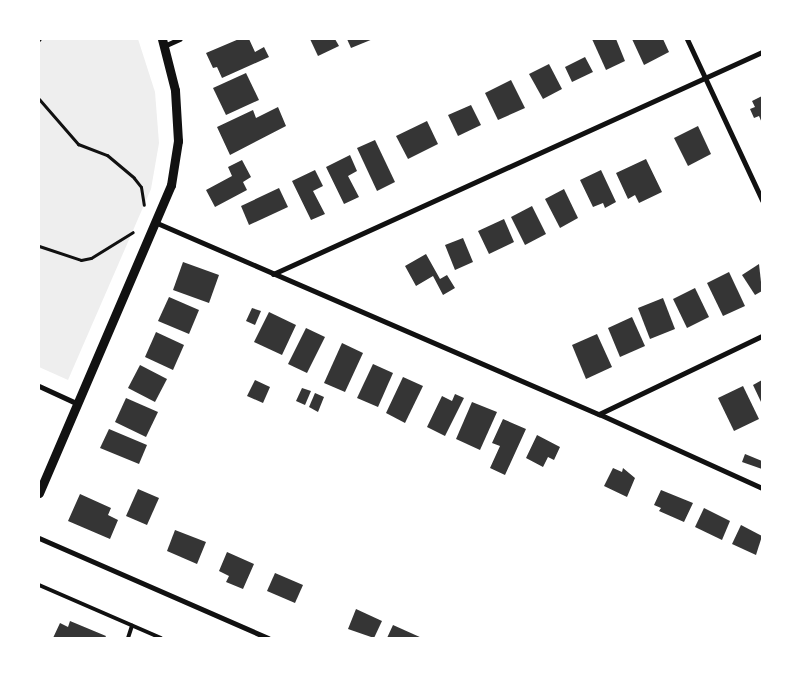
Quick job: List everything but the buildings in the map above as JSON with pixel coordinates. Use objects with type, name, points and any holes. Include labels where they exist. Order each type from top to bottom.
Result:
[{"type":"street","points":[[39,493],[76,403],[157,223],[171,185],[178,141],[175,90],[163,42],[180,39]]},
{"type":"street","points":[[687,39],[762,200]]},
{"type":"street","points":[[273,274],[762,52]]},
{"type":"street","points":[[157,223],[599,414],[762,488]]},
{"type":"street","points":[[599,414],[762,336]]},
{"type":"street","points":[[39,386],[76,403]]},
{"type":"street","points":[[39,538],[268,638]]},
{"type":"lane","points":[[39,585],[161,638]]},
{"type":"lane","points":[[128,638],[132,626]]},
{"type":"path","points":[[39,99],[78,144],[106,155],[134,178],[141,186],[144,205]]},
{"type":"path","points":[[39,246],[81,260],[91,258],[133,232]]},
{"type":"shaded area","points":[[39,39],[138,39],[155,92],[159,143],[151,189],[68,380],[39,367]]}]
